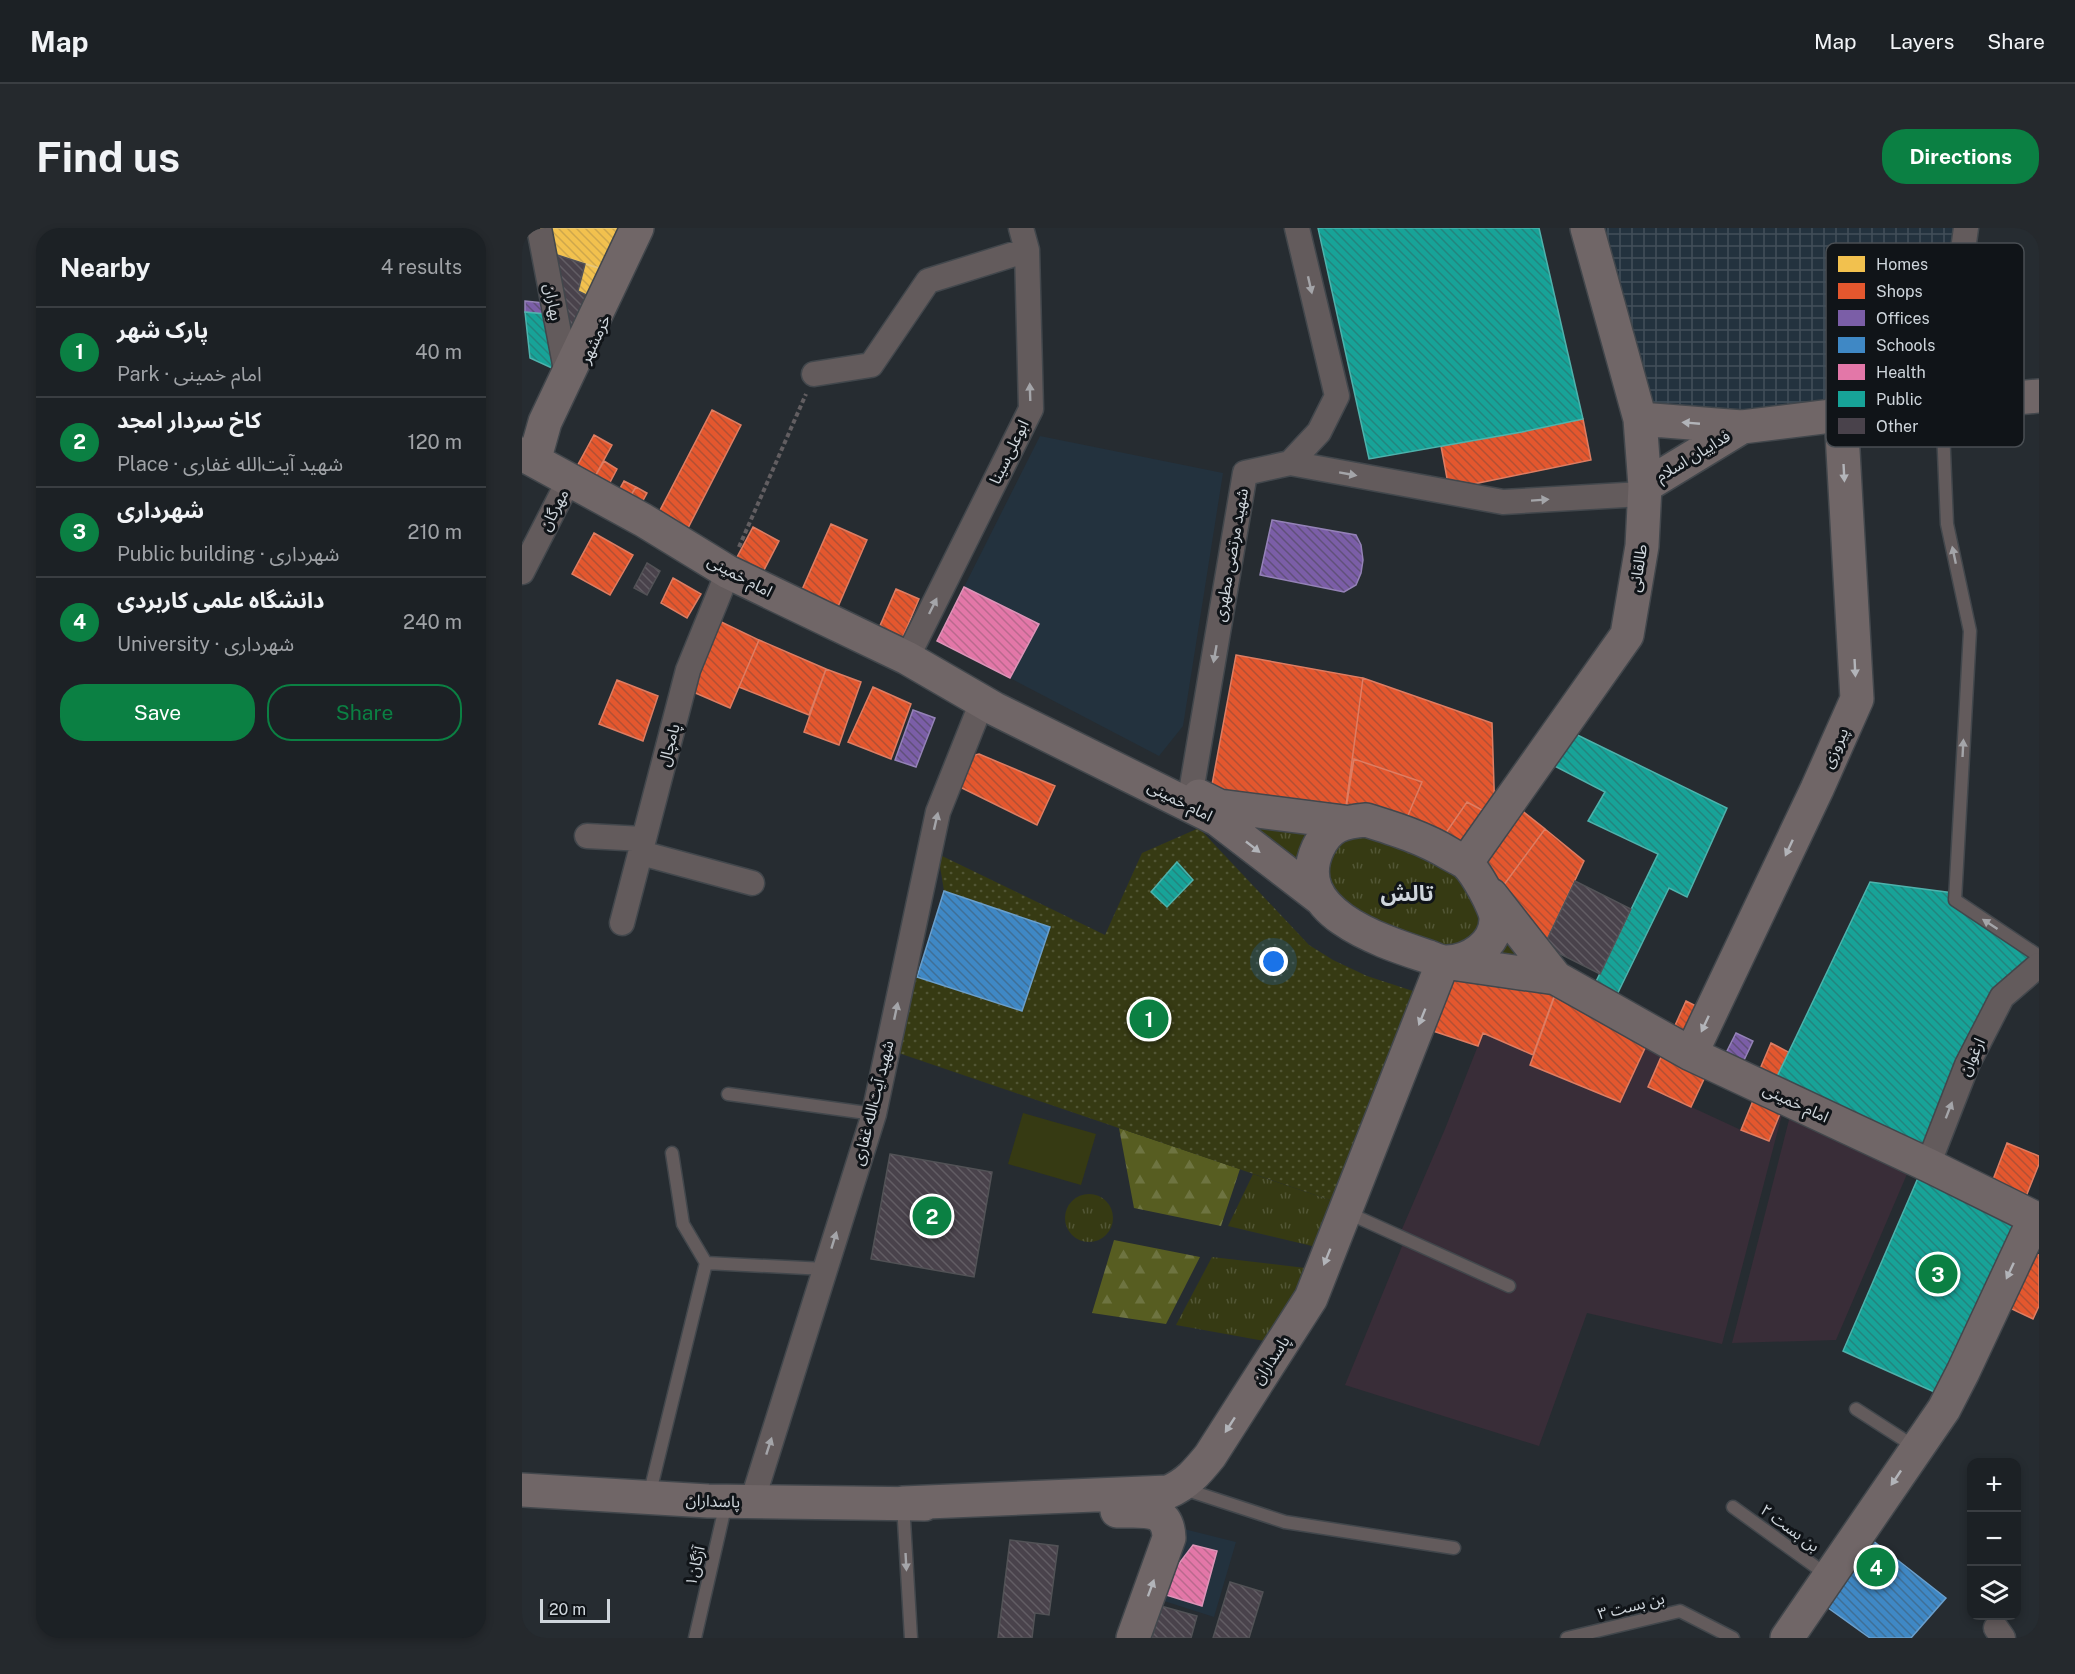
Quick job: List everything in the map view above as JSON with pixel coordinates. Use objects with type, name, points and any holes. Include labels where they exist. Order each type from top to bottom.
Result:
[{"type":"street","name":"بهاران","points":[[539,228],[567,375]]},
{"type":"street","name":"خرمشهر","points":[[530,453],[637,228]]},
{"type":"street","name":"خرمشهر","points":[[530,453],[554,426],[647,228]]},
{"type":"street","points":[[1290,463],[1319,432],[1337,396],[1297,228]]},
{"type":"street","name":"طالقانی","points":[[1465,863],[1627,636],[1642,546],[1644,490],[1640,419],[1587,228]]},
{"type":"street","points":[[1964,243],[1966,228]]},
{"type":"street","points":[[814,374],[871,365],[928,282],[1024,239]]},
{"type":"street","name":"ابوعلی‌سینا","points":[[907,658],[1031,409],[1024,239]]},
{"type":"street","points":[[1290,463],[1503,502],[1644,490],[1639,419],[1599,269]]},
{"type":"street","name":"فداییان اسلام","points":[[2024,397],[2039,396]]},
{"type":"street","name":"فداییان اسلام","points":[[1640,419],[1742,427],[1826,417]]},
{"type":"street","name":"فداییان اسلام","points":[[1644,490],[1742,427]]},
{"type":"street","name":"پیروزی","points":[[1691,1054],[1817,789],[1857,699],[1843,447]]},
{"type":"street","name":"امام خمینی","points":[[530,453],[569,480],[643,520],[728,572],[907,658],[972,695],[1217,819],[1321,899]]},
{"type":"street","name":"شهید مرتضی مطهری","points":[[1191,792],[1245,473],[1290,463]]},
{"type":"street","name":"مهرگان","points":[[522,572],[569,480]]},
{"type":"street","name":"پامچال","points":[[622,923],[688,670],[728,572]]},
{"type":"street","name":"امام خمینی","points":[[972,695],[995,700],[1023,712],[1220,806],[1344,822]]},
{"type":"street","name":"شهید آیت‌الله غفاری","points":[[739,1502],[825,1269],[874,1114],[938,812],[972,695]]},
{"type":"street","points":[[1366,820],[1433,843],[1465,863],[1493,904],[1496,920],[1492,934],[1484,948],[1465,960],[1444,962],[1395,946],[1360,931],[1337,916],[1321,899],[1314,884],[1311,868],[1320,843],[1330,831],[1344,822],[1366,820]]},
{"type":"street","points":[[587,836],[642,846],[753,883]]},
{"type":"street","name":"امام خمینی","points":[[1465,863],[1556,978]]},
{"type":"street","name":"امام خمینی","points":[[1444,962],[1556,978],[1691,1054],[1928,1165],[2037,1220]]},
{"type":"street","name":"پاسداران","points":[[903,1503],[1168,1492],[1180,1487],[1195,1475],[1210,1456],[1311,1299],[1444,962]]},
{"type":"street","name":"ارغوان","points":[[1928,1165],[1967,1065],[2002,998],[2039,965]]},
{"type":"street","points":[[1787,1638],[1828,1575],[1944,1409],[2037,1220]]},
{"type":"street","name":"پاسداران","points":[[522,1490],[739,1502],[903,1503],[1148,1512],[1164,1517],[1169,1526],[1169,1538],[1132,1638]]},
{"type":"lane","points":[[1944,447],[1947,524],[1970,631],[1955,900],[2039,956]]},
{"type":"lane","points":[[728,1095],[874,1114]]},
{"type":"lane","points":[[649,1498],[706,1263],[683,1224],[672,1153]]},
{"type":"lane","points":[[1345,1212],[1509,1286]]},
{"type":"lane","points":[[706,1263],[825,1269]]},
{"type":"lane","points":[[1856,1409],[1916,1448]]},
{"type":"lane","points":[[1180,1487],[1285,1522],[1454,1548]]},
{"type":"lane","name":"۱آژگان","points":[[695,1638],[739,1502]]},
{"type":"lane","points":[[903,1503],[911,1638]]},
{"type":"lane","name":"بن بست ۲","points":[[1733,1507],[1828,1575]]},
{"type":"lane","name":"بن بست ۳","points":[[1567,1638],[1680,1611],[1733,1638]]},
{"type":"path","points":[[728,572],[814,374]]},
{"type":"shaded area","points":[[1595,228],[1966,228],[1964,243],[1826,243],[1826,409],[1641,418]]},
{"type":"shaded area","points":[[1040,436],[1223,473],[1183,726],[1159,756],[1010,678],[1039,624],[964,587]]},
{"type":"shaded area","points":[[1483,1033],[1533,1055],[1530,1065],[1620,1102],[1652,1033],[1668,1041],[1648,1087],[1769,1141],[1786,1099],[1722,1344],[1587,1313],[1539,1446],[1345,1385],[1405,1239],[1399,1236]]},
{"type":"shaded area","points":[[1790,1116],[1907,1174],[1836,1340],[1732,1343]]},
{"type":"shaded area","points":[[1184,1529],[1236,1542],[1214,1617],[1161,1600]]},
{"type":"green space","points":[[1032,716],[1219,806],[1432,844],[1555,978],[1445,962]]},
{"type":"green space","points":[[1199,828],[1309,945],[1333,960],[1367,976],[1416,992],[1333,1201],[878,1046],[917,977],[944,891],[938,854],[1105,935],[1142,853]]},
{"type":"green space","points":[[1023,1113],[1096,1134],[1081,1185],[1008,1164]]},
{"type":"green space","points":[[1119,1128],[1240,1169],[1221,1226],[1134,1208]]},
{"type":"green space","points":[[1253,1174],[1333,1201],[1329,1250],[1228,1226]]},
{"type":"green space","points":[[1089,1194],[1106,1201],[1113,1218],[1106,1235],[1089,1242],[1072,1235],[1065,1218],[1072,1201]]},
{"type":"green space","points":[[1114,1240],[1200,1257],[1166,1324],[1092,1313]]},
{"type":"green space","points":[[1212,1257],[1322,1270],[1270,1342],[1176,1325]]},
{"type":"building: Homes","points":[[540,228],[636,228],[615,273],[545,251]]},
{"type":"building: Homes","points":[[585,264],[615,273],[601,302],[578,291]]},
{"type":"building: Shops","points":[[712,410],[741,425],[686,532],[657,516]]},
{"type":"building: Shops","points":[[1583,419],[1591,460],[1449,489],[1441,446]]},
{"type":"building: Shops","points":[[594,435],[612,445],[593,480],[575,470]]},
{"type":"building: Shops","points":[[604,461],[617,469],[607,488],[593,480]]},
{"type":"building: Shops","points":[[624,481],[636,487],[628,500],[617,494]]},
{"type":"building: Shops","points":[[636,487],[647,493],[640,506],[628,500]]},
{"type":"building: Shops","points":[[831,524],[867,540],[837,609],[801,592]]},
{"type":"building: Shops","points":[[753,527],[779,541],[762,574],[735,561]]},
{"type":"building: Shops","points":[[594,533],[633,555],[610,595],[572,574]]},
{"type":"building: Shops","points":[[673,578],[701,594],[687,618],[661,603]]},
{"type":"building: Shops","points":[[896,589],[919,599],[902,639],[879,628]]},
{"type":"building: Shops","points":[[713,618],[759,640],[730,708],[684,688]]},
{"type":"building: Shops","points":[[759,640],[826,669],[809,715],[739,687]]},
{"type":"building: Shops","points":[[1236,655],[1363,678],[1344,821],[1211,790]]},
{"type":"building: Shops","points":[[826,669],[861,682],[839,745],[804,732]]},
{"type":"building: Shops","points":[[1363,678],[1492,723],[1495,817],[1463,861],[1344,821]]},
{"type":"building: Shops","points":[[617,680],[658,696],[643,741],[599,724]]},
{"type":"building: Shops","points":[[873,687],[911,704],[891,759],[848,742]]},
{"type":"building: Shops","points":[[979,754],[1055,786],[1037,825],[958,786],[966,757]]},
{"type":"building: Shops","points":[[1354,759],[1422,782],[1401,832],[1344,821]]},
{"type":"building: Shops","points":[[1510,801],[1545,829],[1495,897],[1467,864]]},
{"type":"building: Shops","points":[[1467,802],[1495,817],[1457,857],[1437,846]]},
{"type":"building: Shops","points":[[1545,829],[1584,861],[1544,946],[1495,897]]},
{"type":"building: Shops","points":[[1448,977],[1556,991],[1533,1055],[1483,1033],[1478,1046],[1427,1029]]},
{"type":"building: Shops","points":[[1560,981],[1652,1033],[1620,1102],[1530,1065]]},
{"type":"building: Shops","points":[[1686,1001],[1710,1013],[1690,1054],[1668,1041]]},
{"type":"building: Shops","points":[[1668,1041],[1711,1064],[1691,1107],[1648,1087]]},
{"type":"building: Shops","points":[[1771,1043],[1792,1054],[1774,1092],[1754,1083]]},
{"type":"building: Shops","points":[[1759,1086],[1786,1099],[1769,1141],[1741,1130]]},
{"type":"building: Shops","points":[[2007,1143],[2039,1156],[2039,1164],[2023,1204],[1989,1190]]},
{"type":"building: Shops","points":[[2023,1248],[2039,1255],[2039,1306],[2033,1319],[1997,1302]]},
{"type":"building: Offices","points":[[525,301],[553,304],[555,315],[525,312]]},
{"type":"building: Offices","points":[[1272,520],[1356,535],[1361,545],[1363,560],[1356,585],[1344,592],[1260,575]]},
{"type":"building: Offices","points":[[913,710],[935,718],[916,767],[895,760]]},
{"type":"building: Offices","points":[[1736,1033],[1753,1041],[1737,1075],[1719,1067]]},
{"type":"building: Schools","points":[[944,891],[1050,927],[1022,1011],[917,977]]},
{"type":"building: Schools","points":[[1867,1536],[1946,1598],[1911,1638],[1870,1638],[1820,1602]]},
{"type":"building: Health","points":[[964,587],[1039,624],[1010,678],[937,641]]},
{"type":"building: Health","points":[[1193,1545],[1217,1551],[1202,1606],[1163,1594],[1168,1578]]},
{"type":"building: Public","points":[[1318,228],[1539,228],[1583,419],[1369,459]]},
{"type":"building: Public","points":[[525,312],[555,315],[567,375],[530,358]]},
{"type":"building: Public","points":[[1563,728],[1727,808],[1687,897],[1669,888],[1610,1009],[1589,996],[1658,854],[1588,821],[1605,792],[1541,759]]},
{"type":"building: Public","points":[[1177,862],[1193,880],[1167,907],[1151,892]]},
{"type":"building: Public","points":[[1870,882],[1954,893],[2039,949],[2001,990],[1927,1157],[1773,1085]]},
{"type":"building: Public","points":[[1921,1171],[2029,1216],[1941,1395],[1843,1351]]},
{"type":"building: Other","points":[[545,251],[585,264],[578,291],[601,302],[581,344],[560,336]]},
{"type":"building: Other","points":[[647,563],[660,571],[647,595],[634,588]]},
{"type":"building: Other","points":[[1575,881],[1631,909],[1600,974],[1544,946]]},
{"type":"building: Other","points":[[890,1154],[992,1172],[974,1277],[871,1259]]},
{"type":"building: Other","points":[[1010,1540],[1058,1546],[1049,1615],[1035,1613],[1032,1638],[998,1638]]},
{"type":"building: Other","points":[[1230,1582],[1263,1592],[1249,1638],[1213,1638]]},
{"type":"building: Other","points":[[1161,1606],[1197,1616],[1191,1638],[1152,1638]]},
{"type":"place","name":"پارک شهر","points":[[1149,1019]]},
{"type":"place","name":"کاخ سردار امجد","points":[[932,1216]]},
{"type":"place","name":"شهرداری","points":[[1938,1274]]},
{"type":"place","name":"دانشگاه علمی کاربردی","points":[[1876,1567]]},
{"type":"district","name":"تالش","points":[[1407,893]]}]
